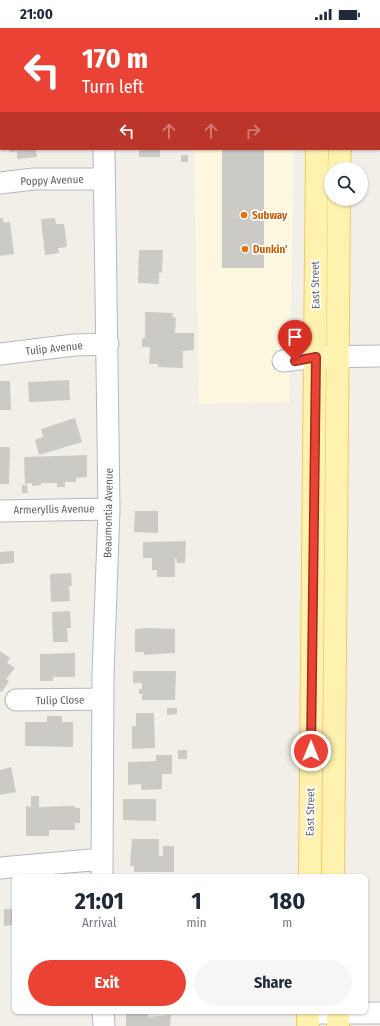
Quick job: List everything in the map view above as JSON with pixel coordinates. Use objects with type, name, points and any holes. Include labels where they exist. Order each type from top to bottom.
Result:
[{"type":"main road","name":"East Street","points":[[310,874],[316,357],[314,243],[316,150]]},
{"type":"main road","points":[[339,162],[340,150]]},
{"type":"main road","name":"East Street","points":[[333,874],[339,206]]},
{"type":"street","name":"Beaumontia Avenue","points":[[102,867],[103,699],[109,509],[108,344],[104,150]]},
{"type":"street","name":"Poppy Avenue","points":[[0,184],[34,179],[104,179]]},
{"type":"street","name":"Tulip Avenue","points":[[0,354],[74,345],[108,344]]},
{"type":"street","points":[[283,361],[316,357],[380,356]]},
{"type":"street","name":"Armeryllis Avenue","points":[[0,511],[109,509]]},
{"type":"street","name":"Tulip Close","points":[[16,700],[103,699]]},
{"type":"street","points":[[0,868],[102,867]]},
{"type":"street","points":[[308,1017],[338,1017],[380,1013]]},
{"type":"street","points":[[103,1014],[104,1026]]},
{"type":"shaded area","points":[[194,150],[294,150],[289,402],[199,404]]},
{"type":"building","points":[[10,150],[36,150],[37,157],[17,159],[17,151],[10,152]]},
{"type":"building","points":[[139,150],[160,150],[160,157],[139,157]]},
{"type":"building","points":[[222,150],[264,150],[264,268],[222,268]]},
{"type":"building","points":[[181,155],[188,155],[188,162],[181,162]]},
{"type":"building","points":[[0,218],[3,218],[4,223],[10,222],[14,254],[0,256]]},
{"type":"building","points":[[55,218],[56,224],[64,224],[67,247],[58,248],[59,253],[45,255],[41,219]]},
{"type":"building","points":[[139,250],[163,250],[162,272],[159,273],[159,284],[138,283]]},
{"type":"building","points":[[145,312],[173,313],[172,317],[176,318],[175,333],[194,333],[194,350],[183,351],[183,368],[158,367],[158,364],[149,364],[150,347],[142,347],[142,338],[145,338]]},
{"type":"building","points":[[69,380],[70,400],[29,402],[28,382]]},
{"type":"building","points":[[0,381],[10,381],[11,410],[0,410]]},
{"type":"building","points":[[75,418],[82,442],[39,455],[35,440],[43,437],[41,429]]},
{"type":"building","points":[[0,447],[10,447],[9,484],[0,484]]},
{"type":"building","points":[[87,455],[87,477],[76,478],[76,482],[65,482],[65,487],[57,487],[57,483],[41,483],[41,485],[32,486],[32,483],[25,484],[24,457]]},
{"type":"building","points":[[22,485],[27,485],[28,493],[22,493]]},
{"type":"building","points":[[135,511],[158,511],[158,533],[134,532]]},
{"type":"building","points":[[186,541],[185,563],[177,563],[175,558],[175,577],[157,577],[157,570],[152,570],[152,558],[143,558],[143,542]]},
{"type":"building","points":[[14,551],[14,563],[0,564],[0,552]]},
{"type":"building","points":[[71,573],[72,586],[69,586],[70,601],[51,602],[50,574]]},
{"type":"building","points":[[70,611],[71,628],[67,628],[68,642],[53,642],[52,612]]},
{"type":"building","points":[[135,629],[175,629],[175,653],[144,655],[144,652],[135,652]]},
{"type":"building","points":[[0,651],[10,658],[7,663],[15,668],[6,679],[9,681],[2,692],[0,691]]},
{"type":"building","points":[[75,653],[75,677],[53,677],[53,681],[40,681],[40,654]]},
{"type":"building","points":[[133,671],[176,671],[175,700],[142,700],[142,694],[139,694],[139,689],[142,689],[142,683],[133,683]]},
{"type":"building","points":[[167,708],[177,708],[177,714],[167,715]]},
{"type":"building","points":[[136,713],[154,713],[155,748],[132,749],[132,726],[136,726]]},
{"type":"building","points":[[47,716],[62,716],[62,722],[73,722],[73,747],[25,746],[25,722],[47,722]]},
{"type":"building","points":[[178,750],[187,750],[187,759],[178,759]]},
{"type":"building","points":[[156,755],[172,755],[172,774],[162,774],[162,789],[141,790],[141,784],[128,785],[128,762],[156,761]]},
{"type":"building","points":[[11,767],[16,792],[0,795],[0,770]]},
{"type":"building","points":[[31,796],[39,796],[39,807],[75,806],[75,808],[80,808],[80,823],[75,823],[75,830],[49,830],[49,836],[26,836],[26,806],[31,807]]},
{"type":"building","points":[[123,799],[156,799],[156,821],[123,820]]},
{"type":"building","points":[[132,839],[159,839],[159,856],[163,856],[163,846],[174,846],[174,872],[134,872],[134,866],[130,866]]},
{"type":"building","points":[[4,909],[12,909],[12,925],[4,926]]},
{"type":"building","points":[[126,1014],[148,1014],[148,1017],[171,1015],[170,1026],[126,1026]]},
{"type":"place","name":"Subway","points":[[244,215]]},
{"type":"place","name":"Dunkin'","points":[[245,249]]},
{"type":"route","points":[[295,361],[316,357],[311,751]]}]
